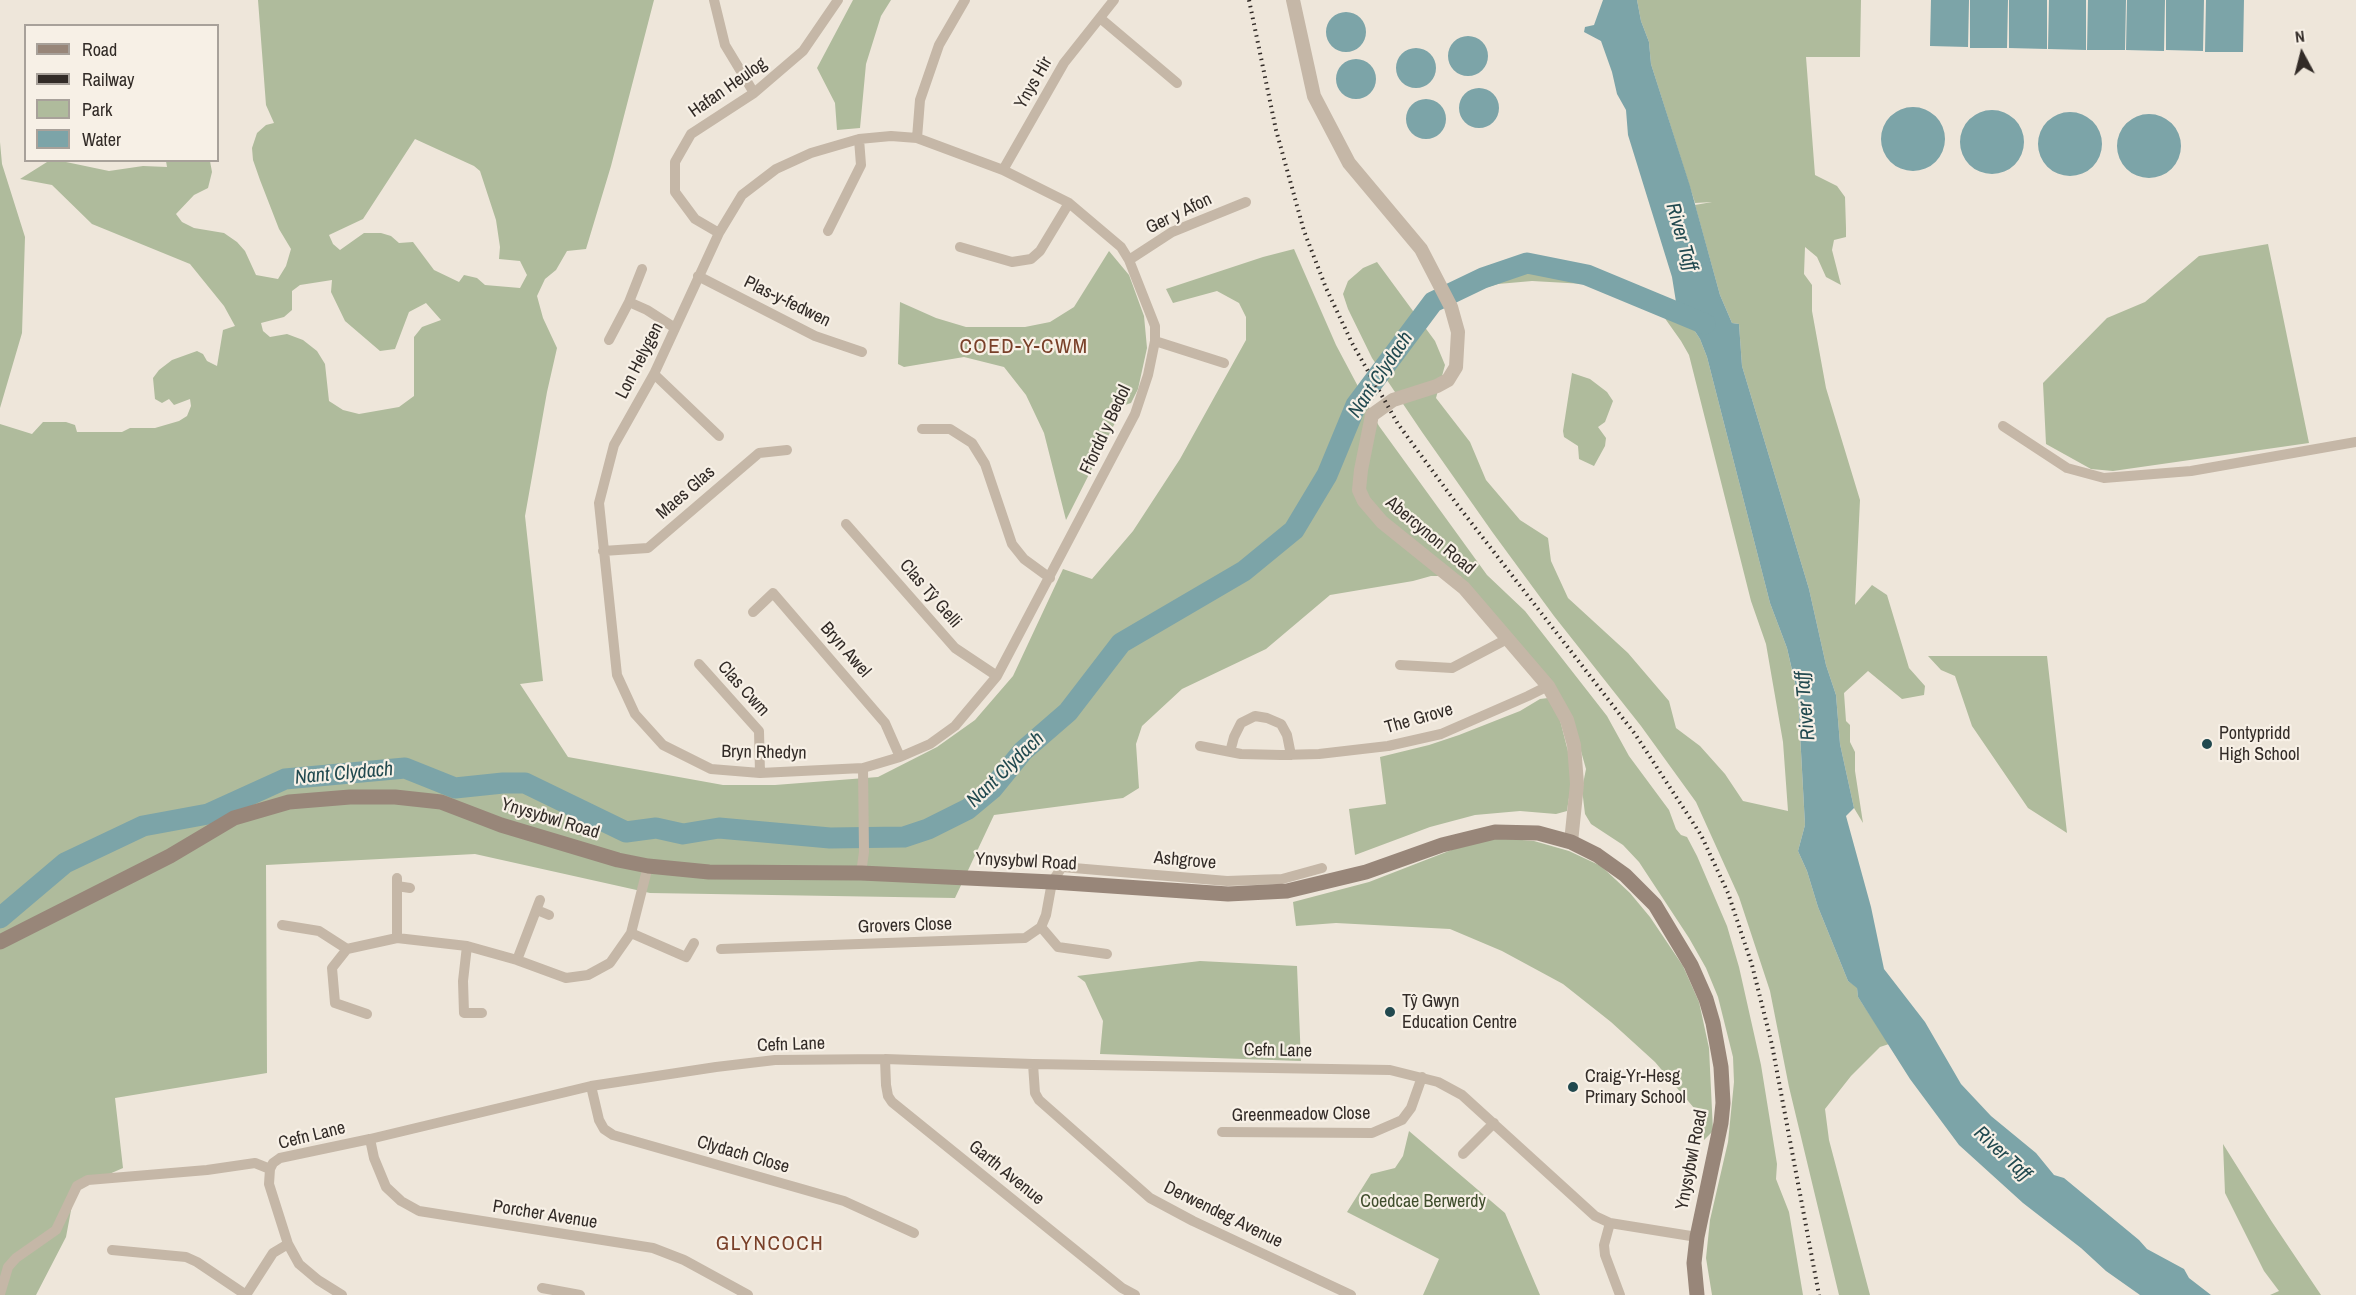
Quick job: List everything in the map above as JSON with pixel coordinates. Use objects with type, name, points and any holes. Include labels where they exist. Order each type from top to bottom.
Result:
[{"type":"main road","name":"Ynysybwl Road","points":[[0,942],[170,856],[234,818],[289,802],[350,797],[395,796],[441,802],[501,825],[618,860],[648,866],[709,872],[861,873],[1052,882],[1228,894],[1287,891],[1366,872],[1442,844],[1495,832],[1538,833],[1571,842],[1597,855],[1625,875],[1655,905],[1691,965],[1706,999],[1721,1067],[1723,1103],[1721,1123],[1697,1237],[1694,1263],[1697,1295]]},
{"type":"street","points":[[714,0],[725,45],[753,93]]},
{"type":"street","name":"Hafan Heulog","points":[[719,233],[695,219],[675,192],[675,162],[691,134],[753,93],[803,51],[838,0]]},
{"type":"street","points":[[917,138],[920,100],[939,45],[965,0]]},
{"type":"street","name":"Ynys Hir","points":[[1003,170],[1064,63],[1114,0]]},
{"type":"street","name":"Abercynon Road","points":[[1293,0],[1314,96],[1349,163],[1421,249],[1451,307],[1458,332],[1456,367],[1448,381],[1393,400],[1372,415],[1359,490],[1364,501],[1382,522],[1464,588],[1548,686],[1567,720],[1574,745],[1577,784],[1571,842]]},
{"type":"street","points":[[1100,18],[1177,83]]},
{"type":"street","name":"Ffordd y Bedol","points":[[742,195],[776,169],[811,153],[859,139],[891,136],[917,138],[1003,170],[1069,203],[1121,247],[1129,260],[1153,319],[1155,341],[1148,375],[1135,414],[997,676],[955,726],[930,744],[900,757],[863,768]]},
{"type":"street","points":[[828,231],[861,165],[859,139]]},
{"type":"street","name":"Lon Helygen","points":[[603,551],[599,503],[614,445],[654,374],[719,233],[742,195]]},
{"type":"street","name":"Ger y Afon","points":[[1129,260],[1172,232],[1246,202]]},
{"type":"street","points":[[960,247],[1012,262],[1031,259],[1040,251],[1069,203]]},
{"type":"street","points":[[609,340],[629,302],[642,269]]},
{"type":"street","name":"Plas-y-fedwen","points":[[698,276],[815,336],[862,352]]},
{"type":"street","points":[[629,302],[646,309],[675,328]]},
{"type":"street","points":[[1155,341],[1224,363]]},
{"type":"street","points":[[654,374],[719,436]]},
{"type":"street","points":[[2004,426],[2067,468],[2104,478],[2191,471],[2356,442]]},
{"type":"street","points":[[922,429],[950,429],[972,443],[985,464],[1012,544],[1024,559],[1050,578]]},
{"type":"street","name":"Maes Glas","points":[[603,551],[648,548],[759,453],[787,450]]},
{"type":"street","name":"Clas Tŷ Gelli","points":[[846,524],[956,648],[997,676]]},
{"type":"street","name":"Bryn Rhedyn","points":[[603,551],[617,675],[635,714],[663,745],[711,769],[760,773],[863,768]]},
{"type":"street","name":"Bryn Awel","points":[[753,612],[773,593],[885,723],[900,757]]},
{"type":"street","points":[[1400,665],[1452,668],[1509,638]]},
{"type":"street","name":"Clas Cwm","points":[[699,664],[759,731],[760,773]]},
{"type":"street","name":"The Grove","points":[[1200,746],[1230,752],[1291,755],[1388,747],[1441,734],[1548,686]]},
{"type":"street","points":[[1230,752],[1241,723],[1255,716],[1281,724],[1287,735],[1291,755]]},
{"type":"street","points":[[861,873],[864,852],[863,768]]},
{"type":"street","points":[[367,1014],[335,1003],[332,968],[346,949],[397,938],[467,946],[517,960],[566,978],[588,975],[610,963],[631,933],[648,866]]},
{"type":"street","name":"Ashgrove","points":[[1052,882],[1062,867],[1227,881],[1282,879],[1322,868]]},
{"type":"street","points":[[397,938],[397,882],[410,888]]},
{"type":"street","points":[[1052,882],[1046,915],[1041,927],[1058,946],[1107,954]]},
{"type":"street","points":[[517,960],[538,905],[549,915]]},
{"type":"street","points":[[282,925],[319,931],[346,949]]},
{"type":"street","name":"Grovers Close","points":[[721,949],[1025,938],[1041,927]]},
{"type":"street","points":[[631,933],[686,957],[694,943]]},
{"type":"street","points":[[467,946],[463,981],[464,1013],[482,1013]]},
{"type":"street","name":"Cefn Lane","points":[[0,1294],[8,1267],[16,1258],[56,1230],[77,1186],[88,1180],[207,1170],[255,1163],[270,1169],[273,1163],[280,1158],[591,1086],[775,1060],[885,1059],[1390,1070],[1438,1082],[1462,1095],[1595,1216],[1610,1223],[1697,1237]]},
{"type":"street","name":"Garth Avenue","points":[[885,1059],[886,1085],[892,1102],[1113,1280],[1135,1295]]},
{"type":"street","name":"Derwendeg Avenue","points":[[1032,1064],[1035,1093],[1039,1101],[1150,1198],[1193,1221],[1351,1295]]},
{"type":"street","name":"Greenmeadow Close","points":[[1222,1132],[1372,1133],[1402,1120],[1411,1108],[1422,1077]]},
{"type":"street","name":"Clydach Close","points":[[591,1086],[599,1120],[604,1129],[613,1135],[844,1201],[914,1233]]},
{"type":"street","points":[[1463,1154],[1494,1123]]},
{"type":"street","name":"Porcher Avenue","points":[[370,1139],[374,1158],[386,1187],[400,1201],[419,1211],[653,1248],[684,1260],[748,1295]]},
{"type":"street","points":[[270,1169],[269,1184],[288,1244],[299,1264],[318,1280],[342,1295]]},
{"type":"street","points":[[1610,1223],[1604,1245],[1605,1255],[1620,1295]]},
{"type":"street","points":[[112,1250],[186,1257],[246,1295],[273,1253],[288,1244]]},
{"type":"street","points":[[542,1288],[580,1295]]},
{"type":"green space","points":[[258,0],[654,0],[611,166],[586,249],[567,251],[556,270],[545,279],[537,296],[543,318],[557,348],[525,516],[543,681],[520,684],[568,757],[723,785],[775,785],[878,777],[937,747],[975,720],[1013,676],[1063,569],[1092,579],[1133,531],[1180,459],[1246,340],[1246,317],[1239,303],[1217,291],[1173,303],[1166,289],[1294,249],[1336,345],[1379,426],[1487,575],[1525,611],[1607,716],[1629,756],[1669,810],[1676,829],[1681,835],[1687,837],[1697,856],[1727,926],[1739,967],[1761,1065],[1777,1164],[1776,1179],[1789,1212],[1803,1295],[1712,1295],[1706,1258],[1710,1220],[1728,1142],[1734,1082],[1733,1057],[1718,997],[1706,968],[1689,938],[1639,862],[1623,845],[1591,824],[1585,814],[1582,789],[1586,769],[1572,719],[1487,607],[1460,576],[1431,576],[1330,595],[1266,649],[1182,689],[1142,726],[1136,744],[1139,788],[1123,798],[994,815],[955,898],[650,893],[475,854],[266,865],[267,1073],[115,1098],[123,1168],[75,1189],[66,1237],[36,1295],[0,1295],[0,424],[32,434],[43,422],[66,422],[75,425],[77,432],[122,432],[130,428],[155,428],[179,421],[187,416],[191,406],[190,399],[174,405],[169,399],[162,403],[155,399],[153,378],[172,360],[197,351],[203,354],[207,361],[217,366],[223,330],[235,326],[224,306],[190,264],[92,224],[52,185],[20,179],[47,162],[66,162],[109,171],[143,166],[167,167],[166,162],[210,162],[212,172],[208,188],[194,195],[176,214],[182,222],[194,228],[224,233],[245,251],[256,275],[278,279],[286,266],[291,249],[279,229],[260,180],[253,160],[252,148],[257,133],[266,125],[274,123],[266,105]],"holes":[[[415,139],[474,166],[480,171],[496,220],[500,247],[499,259],[520,261],[527,275],[520,288],[485,285],[477,278],[464,275],[459,282],[434,270],[413,242],[399,243],[391,236],[381,233],[364,233],[340,250],[333,244],[329,235],[363,219]],[[332,280],[331,292],[345,321],[380,351],[395,349],[409,312],[426,303],[441,320],[422,327],[414,337],[414,396],[399,407],[359,414],[343,410],[329,401],[325,364],[317,351],[303,340],[287,334],[270,337],[263,331],[261,323],[284,317],[292,310],[292,291],[300,285]]]},
{"type":"green space","points":[[853,0],[891,0],[881,16],[866,64],[860,128],[837,130],[835,103],[817,68]]},
{"type":"green space","points":[[1637,0],[1861,0],[1860,57],[1806,57],[1815,175],[1837,186],[1845,197],[1846,237],[1834,240],[1832,250],[1841,285],[1826,277],[1817,257],[1805,247],[1804,274],[1812,285],[1812,311],[1826,388],[1860,500],[1855,605],[1872,585],[1887,595],[1909,668],[1925,686],[1924,695],[1902,699],[1868,671],[1844,693],[1846,721],[1850,725],[1850,742],[1855,752],[1855,771],[1863,823],[1854,808],[1840,744],[1836,695],[1826,665],[1809,589],[1742,366],[1739,324],[1732,323],[1720,295],[1695,205],[1712,202],[1695,203],[1651,64],[1649,42],[1641,21]]},
{"type":"green space","points":[[0,142],[2,164],[25,237],[22,333],[0,408]]},
{"type":"green space","points":[[2268,244],[2309,443],[2113,471],[2091,469],[2046,444],[2043,383],[2107,318],[2145,302],[2199,256]]},
{"type":"green space","points":[[1109,251],[1129,275],[1144,316],[1147,348],[1138,389],[1131,403],[1122,406],[1066,520],[1044,433],[1026,395],[1004,367],[964,357],[904,367],[898,364],[900,302],[936,318],[966,327],[1025,327],[1050,322],[1074,307]]},
{"type":"green space","points":[[1377,262],[1435,341],[1445,365],[1436,398],[1470,442],[1486,480],[1520,520],[1548,538],[1551,561],[1568,598],[1628,653],[1669,701],[1676,728],[1700,746],[1725,774],[1743,801],[1788,811],[1783,742],[1766,644],[1751,601],[1689,355],[1681,341],[1664,317],[1585,284],[1532,281],[1498,284],[1458,296],[1456,293],[1526,266],[1586,276],[1687,319],[1700,339],[1707,357],[1770,603],[1787,648],[1798,697],[1805,825],[1798,851],[1848,981],[1857,987],[1858,997],[1889,1044],[1880,1047],[1851,1076],[1825,1109],[1829,1140],[1870,1295],[1839,1295],[1789,1087],[1770,991],[1739,897],[1696,802],[1641,726],[1554,616],[1493,533],[1372,358],[1343,294],[1348,281],[1363,268]]},
{"type":"green space","points":[[1572,373],[1590,379],[1607,392],[1613,401],[1605,422],[1598,427],[1606,438],[1605,446],[1594,466],[1579,459],[1578,446],[1564,437]]},
{"type":"green space","points":[[1928,656],[2047,656],[2067,833],[2028,808],[1972,726],[1955,676],[1941,670]]},
{"type":"green space","points":[[1548,698],[1560,720],[1573,771],[1567,811],[1556,814],[1520,811],[1475,815],[1430,827],[1355,855],[1349,809],[1386,804],[1380,757],[1459,735],[1520,711],[1540,699]]},
{"type":"green space","points":[[1498,838],[1534,841],[1569,851],[1601,866],[1630,893],[1650,917],[1683,966],[1699,1002],[1709,1048],[1713,1131],[1704,1140],[1703,1126],[1694,1108],[1655,1062],[1611,1022],[1563,984],[1502,951],[1450,929],[1336,923],[1296,926],[1293,902],[1369,882],[1454,849]]},
{"type":"green space","points":[[1200,961],[1297,966],[1301,1061],[1100,1054],[1103,1021],[1085,982],[1077,976]]},
{"type":"green space","name":"Coedcae Berwerdy","points":[[1409,1131],[1505,1213],[1540,1295],[1423,1295],[1439,1259],[1347,1212],[1371,1174],[1395,1168],[1403,1156]]},
{"type":"green space","points":[[2223,1144],[2321,1295],[2270,1295],[2279,1291],[2264,1271],[2225,1193]]},
{"type":"water","name":"River Taff","points":[[1603,0],[1637,0],[1641,21],[1649,42],[1651,64],[1690,186],[1720,295],[1732,323],[1739,324],[1742,366],[1809,589],[1826,665],[1836,695],[1840,744],[1854,808],[1846,816],[1871,907],[1884,969],[1925,1022],[1961,1084],[1991,1116],[2036,1153],[2054,1175],[2064,1178],[2147,1249],[2184,1269],[2189,1278],[2211,1295],[2140,1295],[2106,1271],[2081,1248],[2023,1203],[1959,1145],[1910,1079],[1858,997],[1857,988],[1848,981],[1798,851],[1805,825],[1798,696],[1787,648],[1770,603],[1707,357],[1700,339],[1676,302],[1672,277],[1628,135],[1626,110],[1617,94],[1601,41],[1584,32],[1585,27],[1594,25]]},
{"type":"water","points":[[1931,0],[1969,0],[1968,47],[1930,46]]},
{"type":"water","points":[[1970,0],[2008,0],[2007,48],[1970,48]]},
{"type":"water","points":[[2009,0],[2047,0],[2047,49],[2009,48]]},
{"type":"water","points":[[2049,0],[2086,0],[2086,50],[2048,49]]},
{"type":"water","points":[[2088,0],[2126,0],[2125,50],[2087,50]]},
{"type":"water","points":[[2127,0],[2165,0],[2164,51],[2126,50]]},
{"type":"water","points":[[2166,0],[2204,0],[2203,51],[2166,50]]},
{"type":"water","points":[[2206,0],[2244,0],[2243,52],[2205,52]]},
{"type":"water","points":[[1346,12],[1354,13],[1360,18],[1365,24],[1365,40],[1360,46],[1354,51],[1346,52],[1338,51],[1332,46],[1327,40],[1326,32],[1327,24],[1332,18],[1338,13]]},
{"type":"water","points":[[1468,36],[1476,37],[1482,42],[1487,48],[1487,64],[1482,70],[1476,75],[1468,76],[1460,75],[1454,70],[1449,64],[1448,56],[1449,48],[1454,42],[1460,37]]},
{"type":"water","points":[[1416,48],[1424,49],[1430,54],[1435,60],[1435,76],[1430,82],[1424,87],[1416,88],[1408,87],[1402,82],[1397,76],[1396,68],[1397,60],[1402,54],[1408,49]]},
{"type":"water","points":[[1356,59],[1364,60],[1370,65],[1375,71],[1375,87],[1370,93],[1364,98],[1356,99],[1348,98],[1342,93],[1337,87],[1336,79],[1337,71],[1342,65],[1348,60]]},
{"type":"water","points":[[1479,88],[1487,89],[1493,94],[1498,100],[1498,116],[1493,122],[1487,127],[1479,128],[1471,127],[1465,122],[1460,116],[1459,108],[1460,100],[1465,94],[1471,89]]},
{"type":"water","points":[[1426,99],[1434,100],[1440,105],[1445,111],[1445,127],[1440,133],[1434,138],[1426,139],[1418,138],[1412,133],[1407,127],[1406,119],[1407,111],[1412,105],[1418,100]]},
{"type":"water","points":[[1907,107],[1919,107],[1936,116],[1943,127],[1945,139],[1943,151],[1936,162],[1919,171],[1907,171],[1895,166],[1886,157],[1881,145],[1881,133],[1886,121],[1895,112]]},
{"type":"water","points":[[1986,110],[1998,110],[2015,119],[2022,130],[2024,142],[2022,154],[2015,165],[1998,174],[1986,174],[1974,169],[1965,160],[1960,148],[1960,136],[1965,124],[1974,115]]},
{"type":"water","points":[[2064,112],[2076,112],[2093,121],[2100,132],[2102,144],[2100,156],[2093,167],[2076,176],[2064,176],[2052,171],[2043,162],[2038,150],[2038,138],[2043,126],[2052,117]]},
{"type":"water","points":[[2143,114],[2155,114],[2172,123],[2179,134],[2181,146],[2179,158],[2172,169],[2155,178],[2143,178],[2131,173],[2122,164],[2117,152],[2117,140],[2122,128],[2131,119]]},
{"type":"waterway","name":"Nant Clydach","points":[[0,918],[65,863],[143,826],[208,814],[285,779],[405,768],[455,788],[525,783],[626,832],[656,828],[683,834],[719,828],[830,838],[904,837],[928,829],[968,809],[992,789],[1023,751],[1068,712],[1121,643],[1244,571],[1294,530],[1327,475],[1356,405],[1433,302],[1483,278],[1527,263],[1587,275],[1705,324]]},
{"type":"railway","points":[[1249,0],[1276,130],[1304,231],[1326,288],[1352,343],[1398,424],[1459,507],[1635,734],[1701,835],[1728,893],[1752,965],[1772,1045],[1819,1295]]},
{"type":"place","name":"Pontypridd High School","points":[[2207,744]]},
{"type":"place","name":"Tŷ Gwyn Education Centre","points":[[1390,1012]]},
{"type":"place","name":"Craig-Yr-Hesg Primary School","points":[[1573,1087]]},
{"type":"district","name":"COED-Y-CWM","points":[[1024,347]]},
{"type":"district","name":"GLYNCOCH","points":[[770,1244]]}]
